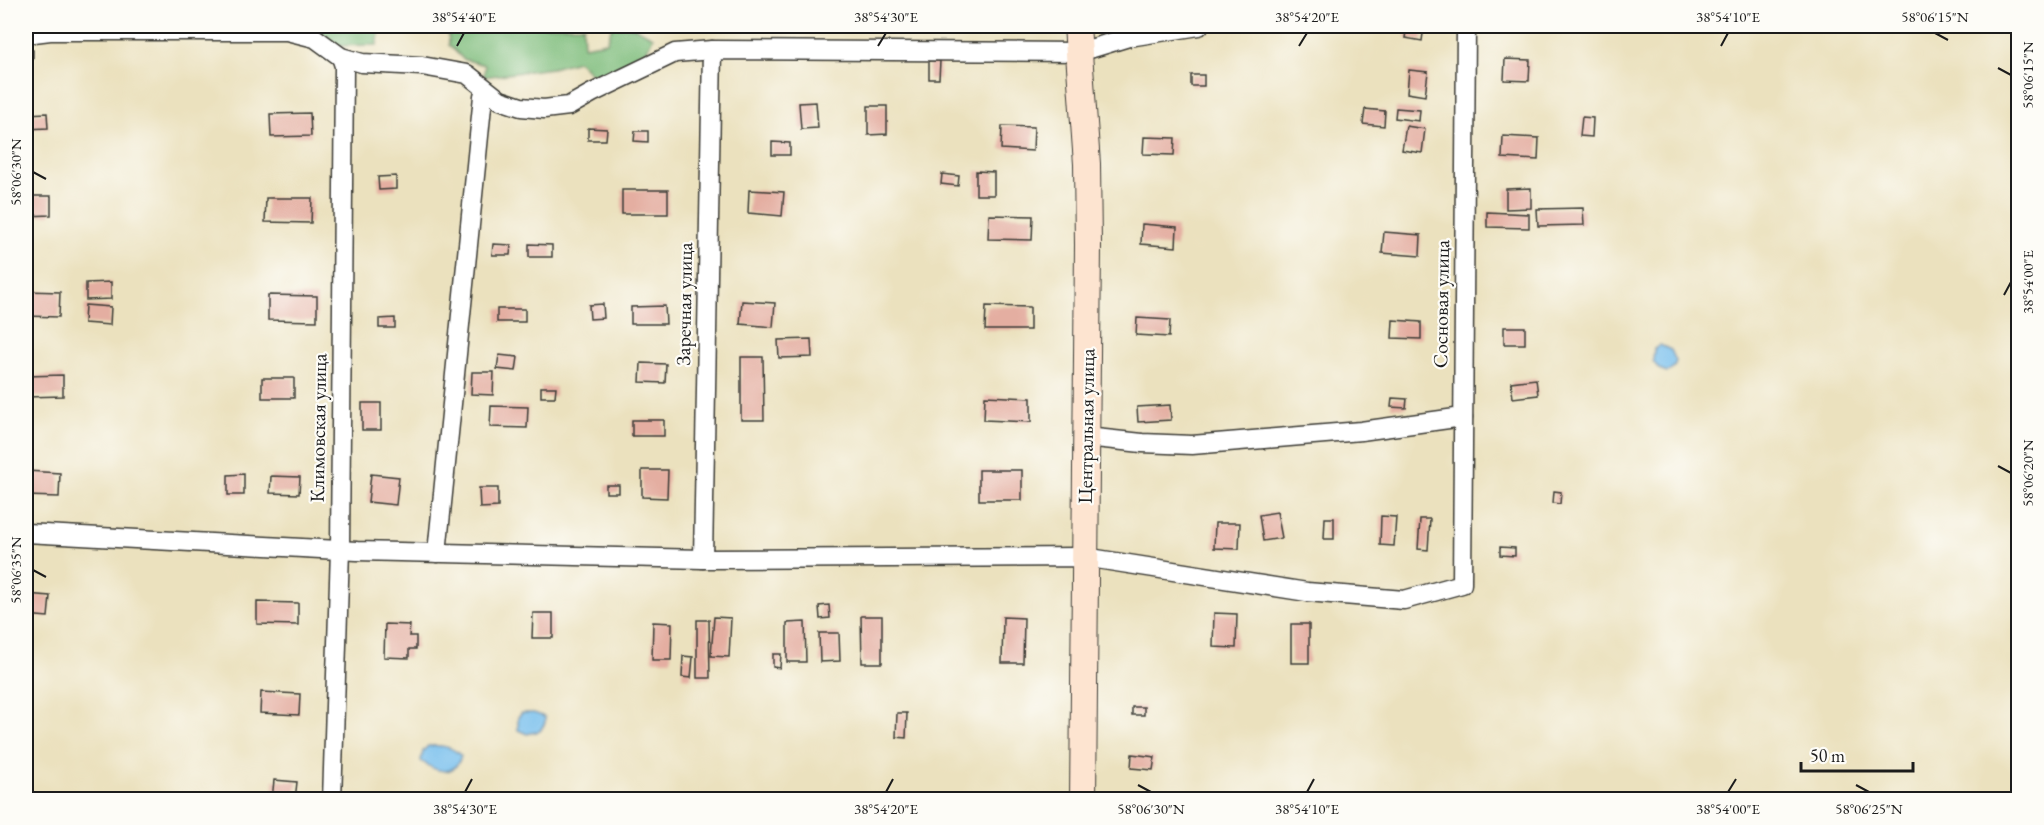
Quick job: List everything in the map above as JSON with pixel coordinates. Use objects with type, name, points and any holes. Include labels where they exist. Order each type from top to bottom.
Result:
[{"type":"street","name":"Центральная улица","points":[[1077,26],[1087,164],[1088,222],[1083,800]]},
{"type":"street","points":[[26,34],[50,31],[287,31],[315,38],[341,57],[362,63],[422,66],[467,74],[501,100],[521,107],[544,109],[569,106],[675,53],[711,50],[1080,52],[1129,37],[1199,26]]},
{"type":"street","name":"Сосновая улица","points":[[1084,557],[1307,592],[1404,600],[1462,584],[1466,26]]},
{"type":"street","name":"Заречная улица","points":[[703,559],[711,50]]},
{"type":"street","name":"Климовская улица","points":[[332,800],[340,550],[344,66],[341,57]]},
{"type":"street","points":[[437,553],[485,90]]},
{"type":"street","points":[[1086,437],[1192,445],[1361,431],[1463,417]]},
{"type":"street","points":[[26,533],[437,553],[703,559],[1084,557]]},
{"type":"green space","points":[[240,26],[384,26],[380,28],[377,45],[328,46],[286,41]]},
{"type":"green space","points":[[448,26],[585,26],[583,27],[584,46],[607,42],[612,27],[634,27],[653,37],[639,67],[601,83],[578,61],[552,68],[484,77],[485,65],[463,59],[449,45]]},
{"type":"green space","points":[[954,26],[1038,26],[1037,29],[956,29]]},
{"type":"water","points":[[1660,345],[1671,350],[1676,361],[1674,367],[1667,372],[1659,369],[1653,361],[1654,349]]},
{"type":"water","points":[[522,713],[534,713],[545,717],[545,723],[540,731],[527,734],[518,730],[518,717]]},
{"type":"water","points":[[428,746],[454,750],[461,756],[458,763],[454,768],[444,771],[433,768],[421,761],[423,751]]},
{"type":"building","points":[[1407,26],[1424,26],[1422,41],[1405,38]]},
{"type":"building","points":[[33,50],[33,58],[26,59],[26,51]]},
{"type":"building","points":[[1505,59],[1530,60],[1529,81],[1504,80]]},
{"type":"building","points":[[929,61],[940,61],[939,79],[929,79]]},
{"type":"building","points":[[1409,70],[1428,72],[1425,96],[1407,93]]},
{"type":"building","points":[[1191,75],[1204,75],[1204,86],[1191,86]]},
{"type":"building","points":[[816,102],[818,128],[801,129],[799,103]]},
{"type":"building","points":[[868,106],[887,106],[887,134],[868,135]]},
{"type":"building","points":[[1396,108],[1420,110],[1419,121],[1395,118]]},
{"type":"building","points":[[1365,109],[1385,111],[1384,126],[1363,124]]},
{"type":"building","points":[[47,113],[48,128],[26,129],[26,114]]},
{"type":"building","points":[[310,113],[311,136],[271,137],[270,114]]},
{"type":"building","points":[[1582,117],[1593,118],[1592,137],[1580,136]]},
{"type":"building","points":[[1002,126],[1034,127],[1033,151],[1001,149]]},
{"type":"building","points":[[1406,126],[1425,129],[1422,153],[1402,150]]},
{"type":"building","points":[[588,128],[607,129],[606,140],[588,140]]},
{"type":"building","points":[[635,131],[648,131],[648,142],[634,141]]},
{"type":"building","points":[[1503,136],[1539,138],[1538,160],[1502,158]]},
{"type":"building","points":[[1144,137],[1175,138],[1174,155],[1143,154]]},
{"type":"building","points":[[772,142],[790,143],[790,155],[772,155]]},
{"type":"building","points":[[976,171],[994,172],[994,195],[976,195]]},
{"type":"building","points":[[942,174],[959,176],[958,186],[941,184]]},
{"type":"building","points":[[396,176],[396,189],[379,190],[378,177]]},
{"type":"building","points":[[1531,188],[1531,208],[1506,209],[1506,189]]},
{"type":"building","points":[[622,190],[668,190],[668,214],[622,214]]},
{"type":"building","points":[[749,190],[784,192],[782,216],[748,213]]},
{"type":"building","points":[[26,196],[51,196],[51,215],[26,216]]},
{"type":"building","points":[[266,198],[312,198],[311,223],[265,222]]},
{"type":"building","points":[[1583,208],[1584,225],[1538,226],[1537,209]]},
{"type":"building","points":[[1487,212],[1529,214],[1529,228],[1487,227]]},
{"type":"building","points":[[989,215],[1033,216],[1032,240],[988,239]]},
{"type":"building","points":[[1142,224],[1177,227],[1176,247],[1141,244]]},
{"type":"building","points":[[1384,232],[1421,235],[1420,256],[1382,253]]},
{"type":"building","points":[[493,244],[511,245],[510,255],[492,255]]},
{"type":"building","points":[[529,244],[552,245],[552,257],[529,257]]},
{"type":"building","points":[[111,282],[111,299],[86,300],[86,283]]},
{"type":"building","points":[[26,291],[60,292],[59,317],[26,316]]},
{"type":"building","points":[[268,295],[317,296],[317,321],[268,320]]},
{"type":"building","points":[[742,301],[775,303],[773,327],[740,324]]},
{"type":"building","points":[[603,304],[604,318],[590,319],[589,305]]},
{"type":"building","points":[[85,305],[111,307],[110,325],[84,323]]},
{"type":"building","points":[[665,306],[666,324],[631,324],[631,307]]},
{"type":"building","points":[[986,306],[1030,307],[1030,330],[985,330]]},
{"type":"building","points":[[497,309],[525,309],[525,322],[497,322]]},
{"type":"building","points":[[395,318],[395,328],[379,328],[379,319]]},
{"type":"building","points":[[1137,318],[1170,320],[1169,337],[1136,335]]},
{"type":"building","points":[[1393,320],[1421,322],[1421,339],[1392,338]]},
{"type":"building","points":[[1504,327],[1525,327],[1525,344],[1504,344]]},
{"type":"building","points":[[811,339],[812,357],[779,358],[778,340]]},
{"type":"building","points":[[499,355],[518,357],[516,371],[497,369]]},
{"type":"building","points":[[741,357],[763,357],[764,420],[741,420]]},
{"type":"building","points":[[641,363],[666,364],[665,383],[640,382]]},
{"type":"building","points":[[472,372],[494,372],[493,395],[471,394]]},
{"type":"building","points":[[63,375],[63,396],[26,397],[26,376]]},
{"type":"building","points":[[262,378],[294,378],[294,398],[262,398]]},
{"type":"building","points":[[1536,379],[1538,395],[1513,398],[1511,382]]},
{"type":"building","points":[[541,387],[556,387],[555,397],[541,397]]},
{"type":"building","points":[[985,396],[1031,398],[1031,422],[984,420]]},
{"type":"building","points":[[1392,398],[1407,399],[1406,408],[1391,407]]},
{"type":"building","points":[[362,403],[381,403],[381,430],[362,430]]},
{"type":"building","points":[[1170,405],[1171,420],[1138,422],[1137,407]]},
{"type":"building","points":[[491,406],[528,407],[527,428],[490,427]]},
{"type":"building","points":[[632,420],[664,420],[664,436],[632,436]]},
{"type":"building","points":[[642,470],[668,470],[667,498],[642,497]]},
{"type":"building","points":[[979,470],[1022,470],[1022,500],[979,500]]},
{"type":"building","points":[[26,471],[60,473],[59,497],[26,496]]},
{"type":"building","points":[[244,474],[244,495],[228,495],[228,475]]},
{"type":"building","points":[[371,474],[399,477],[396,505],[368,502]]},
{"type":"building","points":[[271,476],[300,477],[299,494],[270,493]]},
{"type":"building","points":[[606,485],[619,485],[619,493],[606,493]]},
{"type":"building","points":[[479,488],[498,488],[498,507],[480,508]]},
{"type":"building","points":[[1554,491],[1561,492],[1560,504],[1553,503]]},
{"type":"building","points":[[1277,512],[1282,538],[1263,541],[1259,515]]},
{"type":"building","points":[[1381,516],[1396,517],[1394,546],[1380,545]]},
{"type":"building","points":[[1325,518],[1334,518],[1334,539],[1324,539]]},
{"type":"building","points":[[1420,519],[1430,519],[1428,550],[1418,549]]},
{"type":"building","points":[[1215,523],[1240,523],[1239,549],[1214,548]]},
{"type":"building","points":[[1500,547],[1515,548],[1515,556],[1500,555]]},
{"type":"building","points":[[26,594],[50,596],[48,617],[26,615]]},
{"type":"building","points":[[257,602],[298,603],[298,625],[257,624]]},
{"type":"building","points":[[829,605],[830,618],[820,619],[819,606]]},
{"type":"building","points":[[533,613],[553,613],[553,638],[532,638]]},
{"type":"building","points":[[1214,613],[1237,614],[1236,648],[1213,647]]},
{"type":"building","points":[[861,616],[882,616],[882,663],[862,663]]},
{"type":"building","points":[[714,617],[731,618],[729,657],[711,656]]},
{"type":"building","points":[[1003,617],[1024,618],[1023,663],[1002,663]]},
{"type":"building","points":[[697,620],[709,620],[710,678],[697,678]]},
{"type":"building","points":[[653,622],[672,623],[671,660],[652,660]]},
{"type":"building","points":[[805,622],[806,662],[787,662],[787,623]]},
{"type":"building","points":[[385,624],[410,625],[409,636],[416,636],[416,649],[409,649],[409,658],[384,657]]},
{"type":"building","points":[[1291,624],[1309,624],[1309,663],[1291,663]]},
{"type":"building","points":[[819,633],[839,633],[840,661],[820,662]]},
{"type":"building","points":[[773,654],[781,654],[780,668],[773,667]]},
{"type":"building","points":[[683,656],[693,657],[691,678],[682,677]]},
{"type":"building","points":[[261,692],[300,694],[299,715],[260,713]]},
{"type":"building","points":[[1132,707],[1144,707],[1144,715],[1132,715]]},
{"type":"building","points":[[897,713],[907,713],[906,738],[896,737]]},
{"type":"building","points":[[1132,754],[1155,757],[1153,770],[1131,768]]},
{"type":"building","points":[[274,780],[297,782],[295,800],[272,800]]}]
